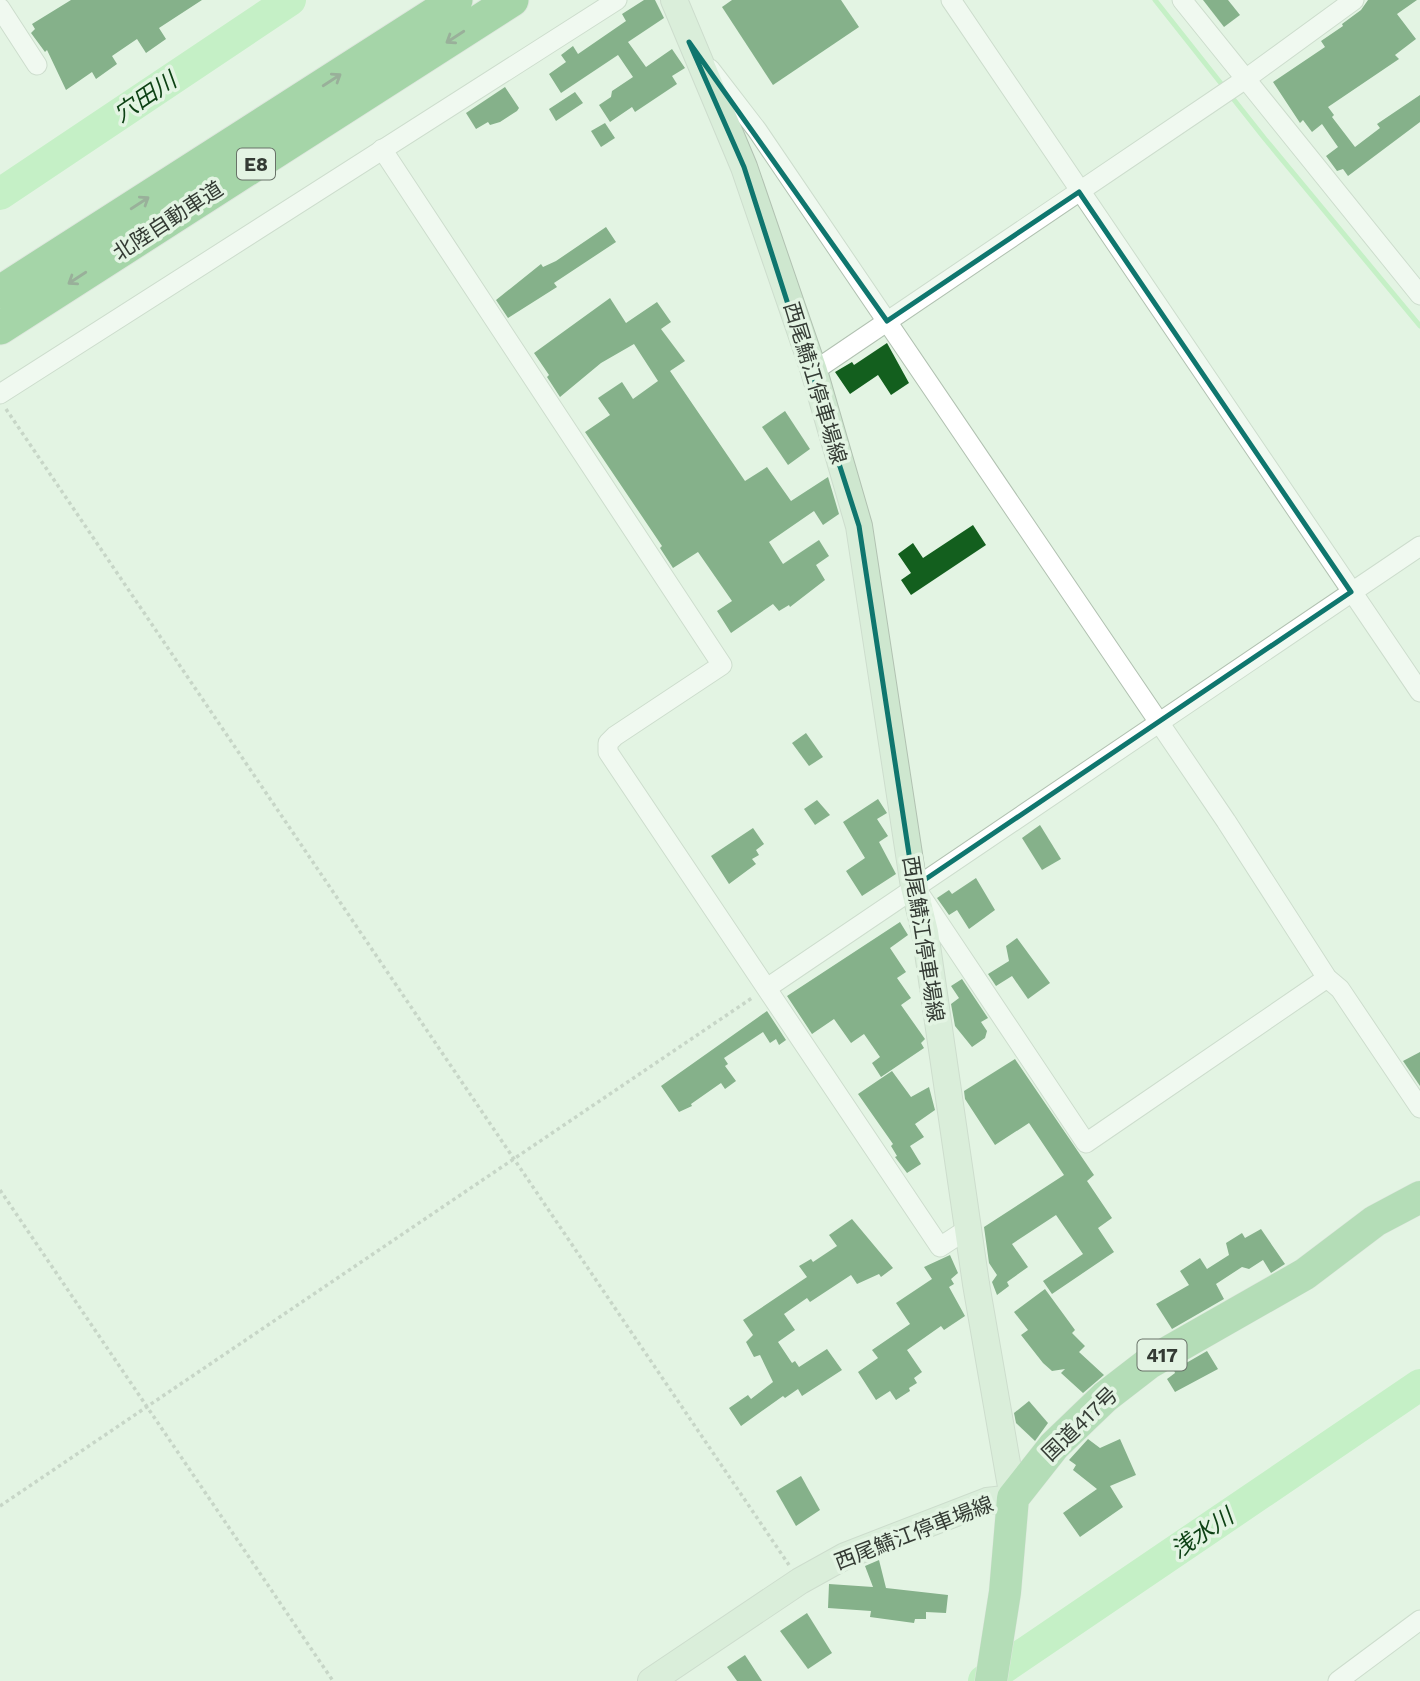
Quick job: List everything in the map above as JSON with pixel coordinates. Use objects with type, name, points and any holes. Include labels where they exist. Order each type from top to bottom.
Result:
[{"type":"highway","name":"北陸自動車道","points":[[0,292],[456,0]]},
{"type":"highway","name":"北陸自動車道","points":[[0,328],[512,0]]},
{"type":"highway","name":"国道417号","points":[[1013,1498],[1054,1446],[1105,1397],[1149,1363],[1305,1273],[1375,1221],[1420,1197]]},
{"type":"highway","points":[[991,1681],[1005,1592],[1013,1498]]},
{"type":"main road","name":"西尾鯖江停車場線","points":[[651,1681],[800,1581],[845,1556],[986,1501],[1013,1498],[859,526],[814,371],[744,167],[674,0]]},
{"type":"street","points":[[0,394],[617,0]]},
{"type":"street","points":[[951,0],[1420,692]]},
{"type":"street","points":[[1182,0],[1420,295]]},
{"type":"street","points":[[814,371],[1247,78],[1354,0]]},
{"type":"street","points":[[0,8],[37,65]]},
{"type":"street","points":[[690,42],[757,130],[1327,978],[1339,989],[1420,1108]]},
{"type":"street","points":[[382,149],[722,665],[615,736],[608,743],[608,752],[940,1247],[969,1228]]},
{"type":"street","points":[[766,988],[1420,546]]},
{"type":"street","points":[[915,887],[1086,1143],[1327,978]]},
{"type":"street","points":[[1338,1681],[1420,1620]]},
{"type":"path","points":[[0,400],[800,1581]]},
{"type":"path","points":[[0,1507],[766,988]]},
{"type":"path","points":[[0,1191],[333,1681]]},
{"type":"highlighted area","points":[[689,42],[887,321],[1079,192],[1351,592],[914,887],[859,526],[744,167]]},
{"type":"building","points":[[71,0],[202,0],[159,28],[166,39],[146,53],[137,39],[112,56],[117,64],[96,79],[92,72],[66,90],[47,50],[45,52],[31,33],[35,29],[32,24]]},
{"type":"building","points":[[644,0],[655,0],[664,18],[628,42],[646,67],[672,49],[685,68],[672,76],[677,84],[635,112],[632,107],[610,122],[599,105],[611,97],[612,91],[633,77],[618,55],[561,93],[549,74],[566,62],[561,55],[573,46],[578,54],[626,21],[622,14]]},
{"type":"building","points":[[732,0],[841,0],[859,27],[773,85],[722,7]]},
{"type":"building","points":[[1203,0],[1228,0],[1240,15],[1224,27]]},
{"type":"building","points":[[1368,0],[1417,0],[1397,14],[1416,39],[1395,55],[1399,59],[1328,107],[1334,115],[1332,117],[1355,147],[1380,128],[1377,124],[1420,95],[1420,122],[1348,176],[1343,169],[1337,171],[1326,156],[1338,147],[1322,124],[1312,132],[1303,120],[1300,123],[1273,82],[1325,47],[1321,41],[1343,26],[1342,24],[1361,10]]},
{"type":"building","points":[[505,87],[519,108],[517,111],[500,122],[490,125],[488,122],[476,129],[466,113]]},
{"type":"building","points":[[575,92],[583,103],[556,121],[549,109]]},
{"type":"building","points":[[605,123],[615,138],[601,147],[591,131]]},
{"type":"building","points":[[606,227],[616,242],[554,283],[557,287],[508,318],[496,300],[541,264],[543,267],[556,261]]},
{"type":"building","points":[[610,298],[626,323],[657,302],[671,322],[661,329],[685,361],[670,371],[745,481],[767,467],[791,501],[828,477],[839,514],[823,525],[814,511],[769,542],[783,564],[819,540],[829,556],[816,565],[825,580],[790,607],[789,605],[779,611],[773,604],[731,633],[717,611],[732,601],[698,552],[673,568],[660,548],[662,546],[585,432],[610,415],[598,398],[622,382],[633,399],[658,381],[634,344],[601,363],[560,397],[547,377],[549,375],[534,353]]},
{"type":"building","points":[[887,343],[909,383],[891,395],[878,375],[850,394],[835,372],[852,362],[854,365]]},
{"type":"building","points":[[785,411],[810,449],[788,465],[762,427]]},
{"type":"building","points":[[973,525],[986,545],[911,595],[901,580],[911,573],[898,554],[913,543],[923,558]]},
{"type":"building","points":[[806,733],[823,757],[809,766],[792,743]]},
{"type":"building","points":[[878,799],[887,813],[877,819],[888,836],[879,842],[896,874],[862,896],[846,871],[865,858],[843,822]]},
{"type":"building","points":[[817,800],[830,815],[815,825],[804,809]]},
{"type":"building","points":[[1040,825],[1061,859],[1042,870],[1022,838]]},
{"type":"building","points":[[753,828],[764,844],[756,850],[759,855],[752,859],[756,864],[729,884],[711,856]]},
{"type":"building","points":[[976,878],[995,910],[969,929],[957,910],[949,915],[937,898],[949,890],[952,894]]},
{"type":"building","points":[[900,922],[908,935],[890,948],[906,972],[897,978],[911,998],[901,1005],[925,1039],[921,1043],[924,1048],[881,1077],[872,1063],[880,1057],[864,1034],[851,1043],[834,1019],[812,1034],[787,996]]},
{"type":"building","points":[[1017,938],[1050,983],[1028,999],[1012,976],[996,986],[988,974],[1009,961],[1006,946]]},
{"type":"building","points":[[962,979],[988,1018],[981,1022],[987,1031],[985,1038],[972,1047],[955,1026],[951,1004],[959,998],[951,986]]},
{"type":"building","points":[[767,1011],[786,1040],[779,1045],[776,1039],[770,1043],[763,1032],[724,1058],[728,1064],[725,1066],[736,1081],[725,1089],[721,1083],[691,1104],[692,1106],[679,1112],[661,1086]]},
{"type":"building","points":[[1420,1052],[1420,1086],[1403,1061]]},
{"type":"building","points":[[1015,1059],[1094,1175],[1087,1181],[1112,1218],[1098,1228],[1114,1252],[1052,1294],[1043,1281],[1083,1254],[1056,1215],[1012,1244],[1028,1267],[1007,1282],[1009,1286],[997,1295],[992,1282],[997,1275],[989,1263],[984,1227],[1064,1175],[1029,1123],[995,1145],[965,1099],[964,1091]]},
{"type":"building","points":[[892,1071],[911,1097],[929,1087],[935,1110],[915,1124],[924,1137],[910,1146],[921,1164],[907,1173],[895,1157],[897,1156],[891,1146],[893,1144],[858,1094]]},
{"type":"building","points":[[852,1219],[893,1268],[881,1277],[879,1274],[857,1284],[851,1275],[810,1302],[807,1298],[784,1314],[795,1330],[778,1342],[792,1363],[795,1361],[799,1367],[827,1349],[842,1370],[802,1396],[798,1389],[785,1398],[783,1396],[741,1426],[729,1408],[748,1395],[751,1399],[773,1382],[760,1355],[754,1357],[746,1342],[753,1335],[743,1320],[807,1277],[799,1266],[811,1259],[813,1262],[837,1246],[829,1235]]},
{"type":"building","points":[[1261,1229],[1285,1264],[1271,1273],[1263,1260],[1249,1269],[1242,1267],[1216,1284],[1224,1299],[1172,1329],[1156,1304],[1189,1285],[1180,1271],[1200,1258],[1207,1269],[1229,1255],[1226,1243],[1242,1233],[1245,1238]]},
{"type":"building","points":[[950,1255],[958,1273],[951,1279],[954,1284],[949,1287],[965,1316],[944,1330],[941,1326],[907,1350],[922,1372],[914,1378],[917,1383],[909,1388],[910,1391],[896,1400],[890,1391],[876,1400],[858,1372],[878,1358],[872,1350],[910,1324],[896,1303],[932,1279],[924,1267]]},
{"type":"building","points":[[1045,1289],[1075,1330],[1072,1333],[1085,1346],[1079,1352],[1104,1375],[1083,1393],[1061,1373],[1065,1369],[1052,1371],[1043,1363],[1021,1335],[1028,1330],[1014,1312]]},
{"type":"building","points":[[1207,1351],[1218,1369],[1175,1392],[1167,1379],[1175,1373],[1174,1370]]},
{"type":"building","points":[[1029,1401],[1048,1423],[1035,1441],[1016,1423],[1014,1413]]},
{"type":"building","points":[[1088,1439],[1100,1448],[1120,1439],[1136,1475],[1110,1486],[1123,1507],[1080,1537],[1063,1513],[1097,1489],[1073,1470],[1076,1465],[1069,1460]]},
{"type":"building","points":[[801,1476],[820,1510],[796,1526],[776,1491]]},
{"type":"building","points":[[879,1560],[886,1588],[948,1595],[946,1613],[926,1612],[926,1619],[915,1619],[914,1623],[870,1617],[871,1611],[828,1608],[829,1584],[873,1587],[865,1566]]},
{"type":"building","points":[[807,1613],[832,1653],[808,1669],[780,1631]]},
{"type":"building","points":[[745,1655],[762,1681],[737,1681],[727,1667]]},
{"type":"waterway","name":"穴田川","points":[[0,194],[290,0]]},
{"type":"waterway","points":[[1155,0],[1265,139],[1420,326]]},
{"type":"waterway","name":"浅水川","points":[[984,1681],[1420,1385]]}]
